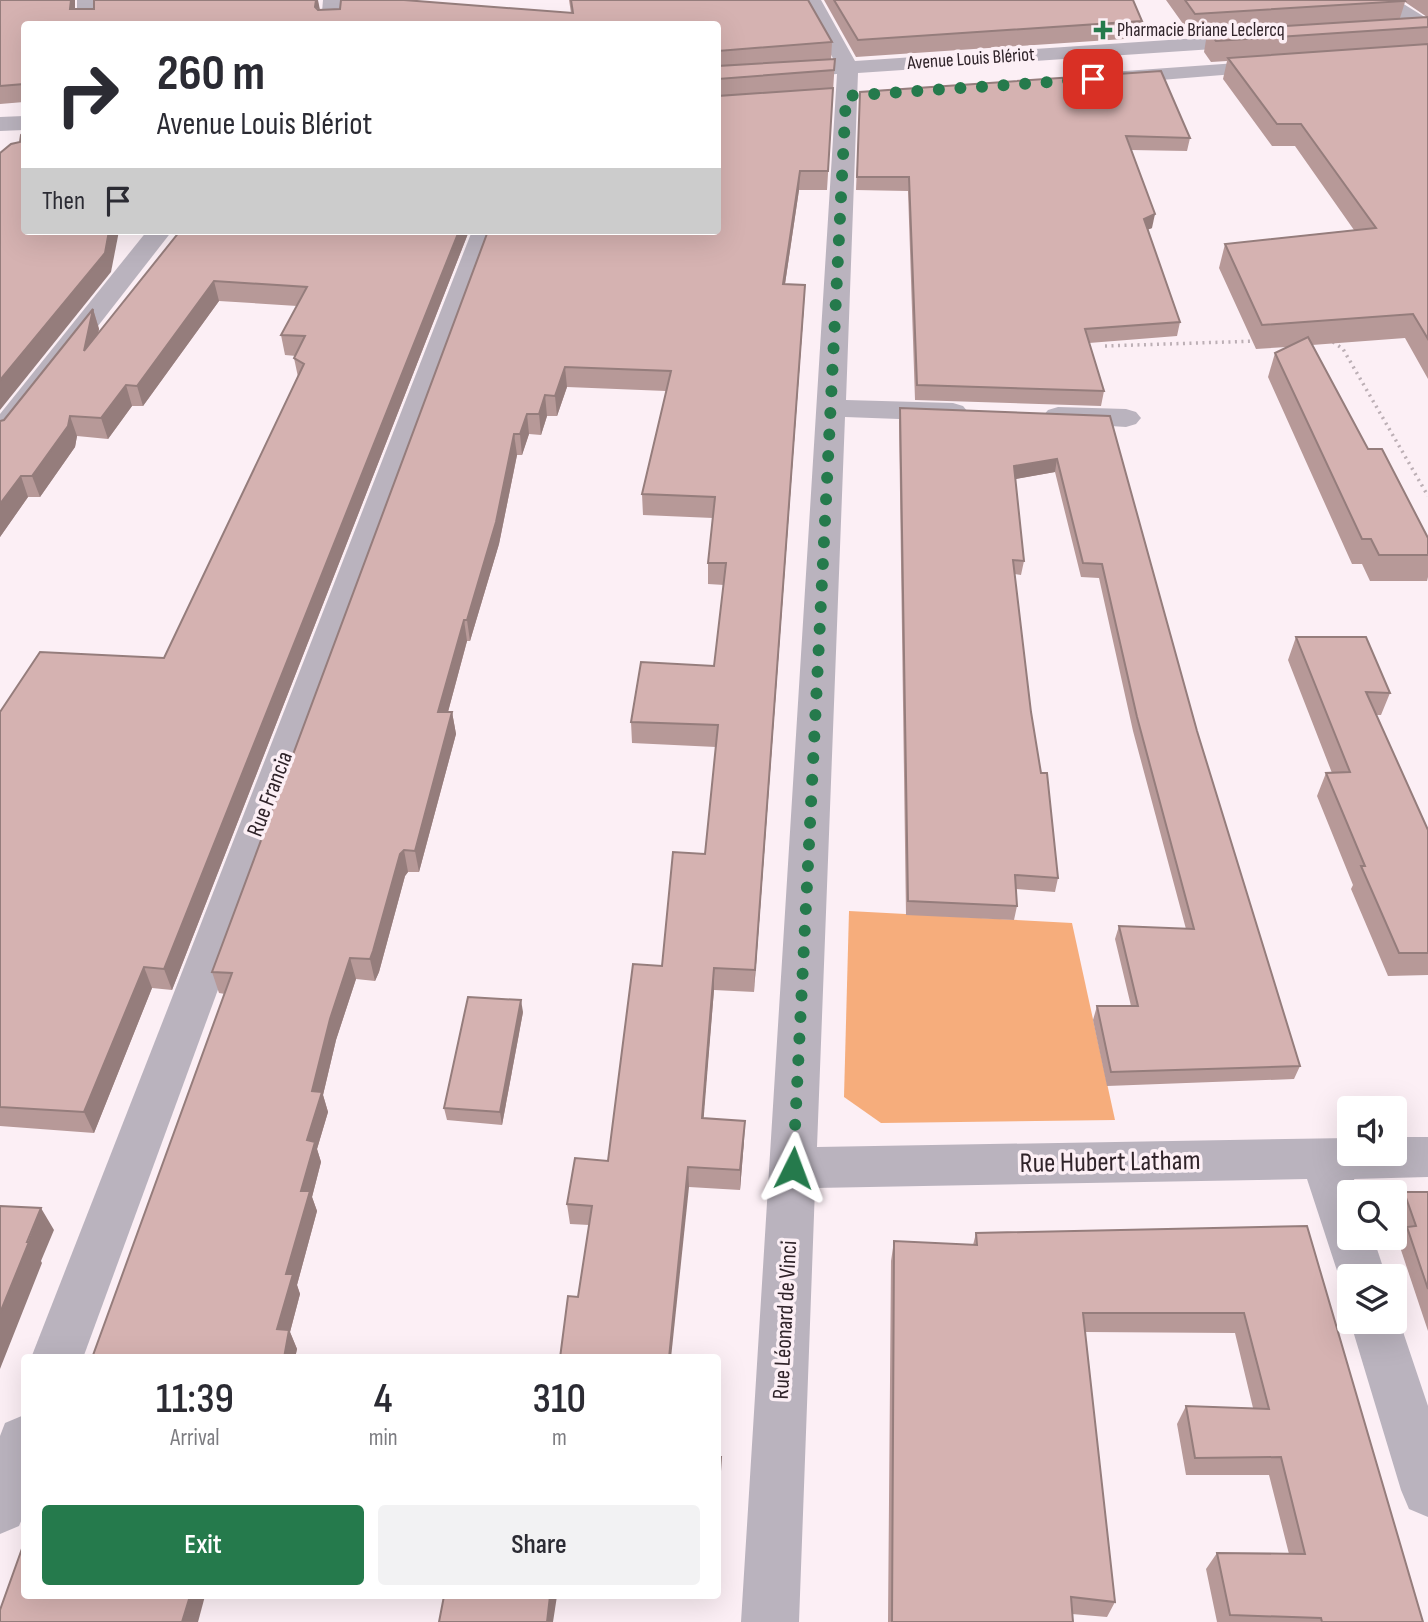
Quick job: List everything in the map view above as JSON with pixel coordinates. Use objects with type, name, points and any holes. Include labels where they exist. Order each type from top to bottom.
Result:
[{"type":"street","points":[[87,0],[87,21]]},
{"type":"street","points":[[331,21],[332,0]]},
{"type":"street","points":[[811,0],[846,89]]},
{"type":"street","points":[[1384,0],[1428,28]]},
{"type":"street","points":[[1392,31],[1428,28]]},
{"type":"street","name":"Avenue Louis Blériot","points":[[721,76],[846,89],[1272,39]]},
{"type":"street","points":[[1094,79],[1296,65]]},
{"type":"street","name":"Rue Léonard de Vinci","points":[[770,1622],[846,89]]},
{"type":"street","points":[[0,124],[21,123]]},
{"type":"street","points":[[0,433],[157,235]]},
{"type":"street","name":"Rue Francia","points":[[59,1354],[482,235]]},
{"type":"street","points":[[832,408],[979,413]]},
{"type":"street","points":[[1033,415],[1126,418]]},
{"type":"street","name":"Rue Hubert Latham","points":[[793,1168],[1428,1157]]},
{"type":"street","points":[[1324,1159],[1357,1264]]},
{"type":"street","points":[[1379,1334],[1428,1490]]},
{"type":"street","points":[[0,1507],[21,1450]]},
{"type":"path","points":[[1105,346],[1258,341]]},
{"type":"path","points":[[1324,341],[1343,349],[1428,496]]},
{"type":"shaded area","points":[[849,911],[1072,923],[1115,1120],[881,1123],[844,1097]]},
{"type":"building","points":[[0,0],[71,0],[70,9],[94,9],[94,0],[316,0],[315,7],[318,10],[340,9],[341,0],[404,0],[573,13],[571,0],[808,0],[832,42],[721,51],[721,21],[21,21],[21,84],[0,86]]},
{"type":"building","points":[[834,0],[1133,0],[1142,21],[858,40]]},
{"type":"building","points":[[1185,0],[1404,0],[1405,1],[1195,14]]},
{"type":"building","points":[[1428,17],[1428,27],[1216,41],[1208,31]]},
{"type":"building","points":[[1428,44],[1428,339],[1413,314],[1262,325],[1225,244],[1376,228],[1301,124],[1277,124],[1228,58]]},
{"type":"building","points":[[835,59],[834,70],[721,79],[721,66]]},
{"type":"building","points":[[1161,71],[1190,138],[1126,136],[1155,214],[1144,219],[1180,322],[1085,329],[1104,391],[917,385],[909,177],[857,177],[860,92]]},
{"type":"building","points":[[833,88],[828,171],[800,171],[783,284],[805,285],[755,970],[714,968],[702,1118],[745,1121],[740,1170],[688,1167],[669,1354],[561,1354],[568,1296],[578,1297],[592,1206],[567,1204],[575,1158],[608,1161],[633,964],[662,966],[673,852],[705,854],[718,725],[631,722],[641,662],[714,666],[726,563],[708,563],[715,497],[642,494],[671,371],[565,367],[555,396],[545,395],[539,414],[527,414],[520,434],[514,434],[496,522],[438,712],[452,712],[415,851],[404,850],[400,854],[370,959],[350,958],[330,1019],[312,1091],[322,1092],[307,1140],[315,1142],[301,1191],[310,1191],[286,1274],[293,1274],[277,1329],[289,1330],[285,1354],[93,1354],[232,973],[212,972],[487,235],[721,235],[721,96]]},
{"type":"building","points":[[21,135],[21,235],[108,235],[105,253],[0,380],[0,153],[11,144],[20,142]]},
{"type":"building","points":[[177,235],[457,235],[164,969],[144,967],[84,1112],[0,1107],[0,712],[40,652],[164,658],[304,364],[294,358],[305,336],[281,335],[307,287],[214,281],[137,386],[126,385],[101,418],[70,416],[68,426],[32,476],[21,476],[0,504],[0,421],[4,420],[93,309],[84,351]]},
{"type":"building","points":[[1308,337],[1368,449],[1382,449],[1428,538],[1428,555],[1379,555],[1371,539],[1362,539],[1275,353]]},
{"type":"building","points":[[900,408],[1110,416],[1197,731],[1300,1066],[1111,1072],[1097,1006],[1138,1006],[1119,926],[1194,929],[1137,717],[1102,564],[1083,563],[1057,459],[1014,466],[1024,561],[1013,560],[1031,712],[1041,773],[1047,773],[1058,878],[1015,875],[1017,906],[908,901]]},
{"type":"building","points":[[1296,637],[1366,637],[1390,693],[1366,692],[1428,830],[1428,953],[1399,953],[1361,866],[1365,866],[1326,773],[1350,772]]},
{"type":"building","points":[[468,997],[521,1000],[500,1112],[444,1108]]},
{"type":"building","points":[[1407,1192],[1428,1192],[1428,1289],[1407,1227],[1416,1226],[1407,1200]]},
{"type":"building","points":[[0,1206],[41,1208],[0,1313]]},
{"type":"building","points":[[1307,1226],[1423,1622],[1322,1622],[1321,1618],[1230,1615],[1217,1553],[1305,1554],[1281,1457],[1195,1458],[1186,1406],[1269,1409],[1244,1313],[1083,1313],[1115,1602],[1071,1597],[1073,1622],[892,1622],[894,1241],[977,1245],[976,1233]]},
{"type":"building","points":[[21,1551],[21,1599],[189,1599],[182,1622],[0,1622],[0,1610]]},
{"type":"building","points":[[443,1599],[550,1599],[547,1622],[439,1622]]},
{"type":"place","name":"Pharmacie Briane Leclercq","points":[[1103,30]]},
{"type":"route","points":[[793,1168],[846,96],[1093,79]]}]
